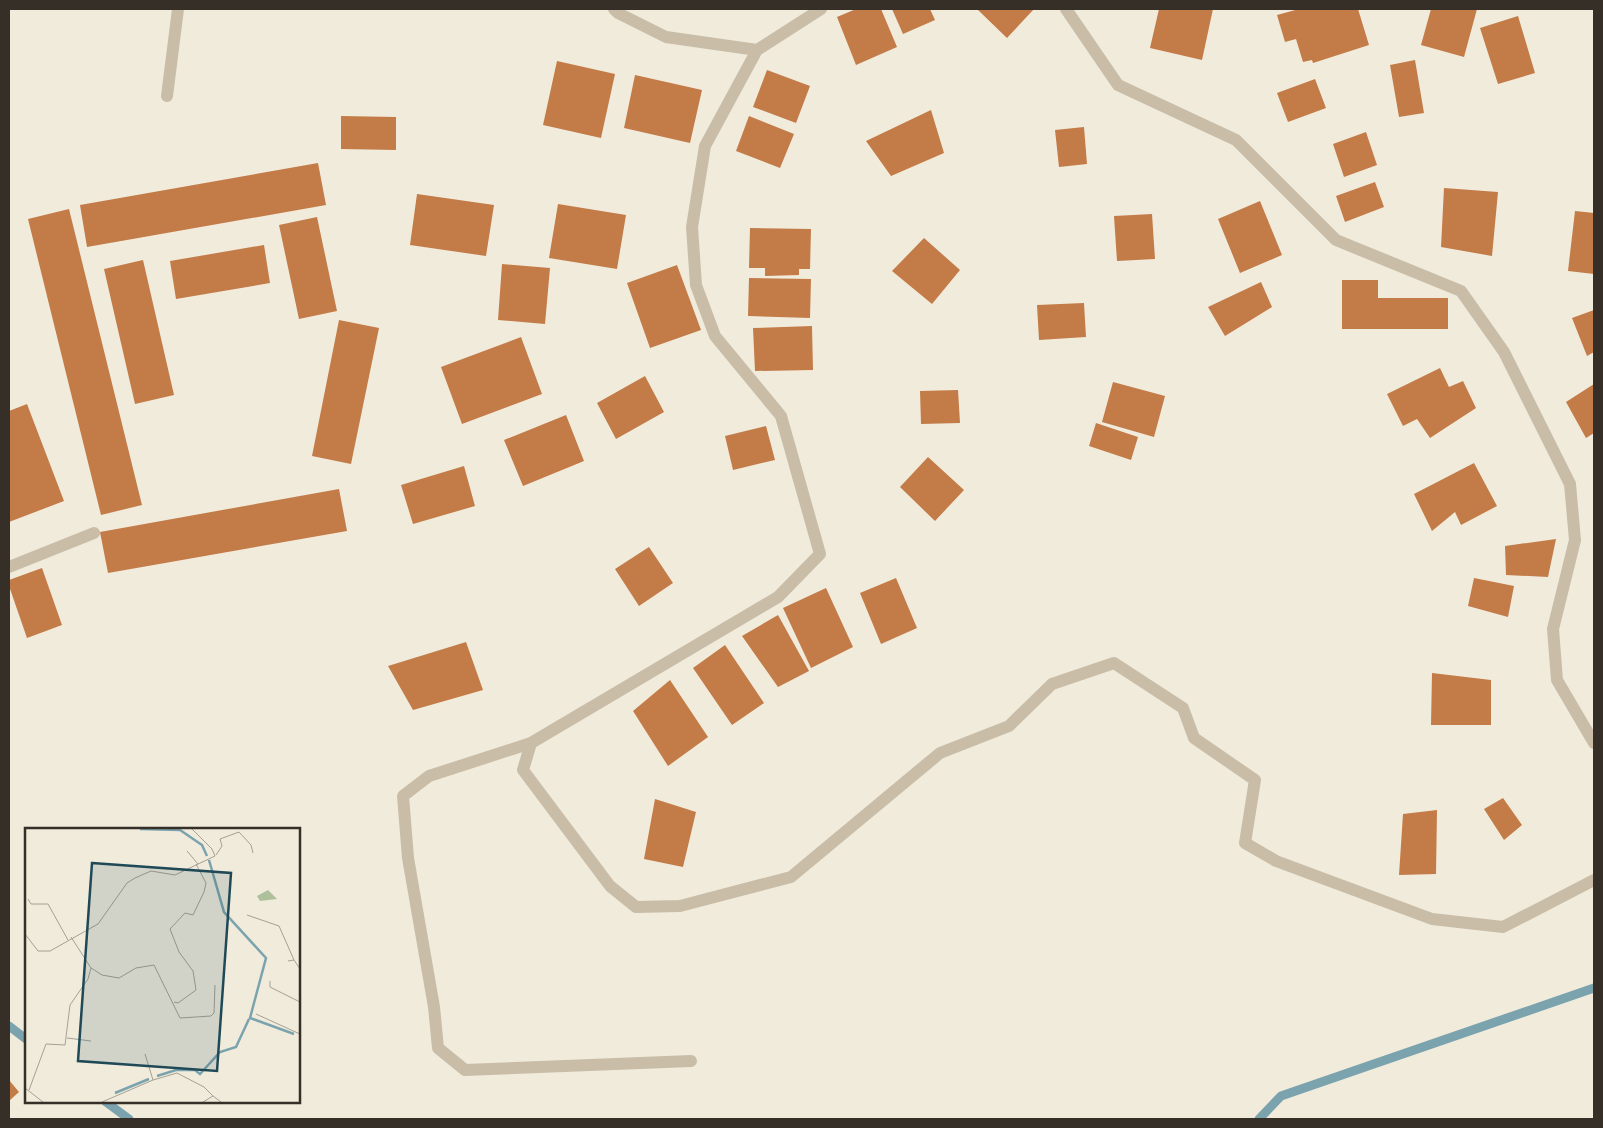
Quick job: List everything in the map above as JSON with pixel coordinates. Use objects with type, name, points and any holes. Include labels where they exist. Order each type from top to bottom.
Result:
[{"type":"street","points":[[167,96],[178,9]]},
{"type":"street","points":[[614,9],[618,13],[666,38],[757,50]]},
{"type":"street","points":[[691,1061],[465,1070],[438,1048],[434,1007],[408,858],[403,796],[429,776],[531,744],[778,596],[820,554],[781,416],[715,336],[696,285],[692,227],[705,146],[757,50],[821,9]]},
{"type":"street","points":[[1066,9],[1118,85],[1236,140],[1336,240],[1461,291],[1504,352],[1570,484],[1575,540],[1553,629],[1557,680],[1594,743]]},
{"type":"street","points":[[9,567],[94,534]]},
{"type":"street","points":[[531,744],[523,770],[610,886],[636,907],[680,906],[791,877],[940,753],[1009,726],[1052,684],[1114,663],[1183,708],[1194,738],[1255,780],[1245,843],[1276,862],[1432,919],[1504,927],[1594,880]]},
{"type":"building","points":[[856,9],[881,9],[897,47],[856,65],[837,17]]},
{"type":"building","points":[[892,9],[930,9],[935,20],[903,34]]},
{"type":"building","points":[[979,9],[1034,9],[1007,38]]},
{"type":"building","points":[[1159,9],[1213,9],[1202,60],[1150,48]]},
{"type":"building","points":[[1299,9],[1358,9],[1369,45],[1313,63],[1312,60],[1303,62],[1296,39],[1285,42],[1277,15]]},
{"type":"building","points":[[1431,9],[1477,9],[1464,57],[1421,45]]},
{"type":"building","points":[[1518,16],[1535,73],[1498,84],[1480,28]]},
{"type":"building","points":[[1415,60],[1424,113],[1399,117],[1390,65]]},
{"type":"building","points":[[557,61],[615,74],[601,138],[543,125]]},
{"type":"building","points":[[767,70],[810,86],[796,123],[753,107]]},
{"type":"building","points":[[635,75],[702,90],[690,143],[624,128]]},
{"type":"building","points":[[1315,79],[1326,108],[1288,122],[1277,93]]},
{"type":"building","points":[[931,110],[944,153],[891,176],[866,141]]},
{"type":"building","points":[[341,116],[396,117],[396,150],[341,149]]},
{"type":"building","points":[[749,116],[794,134],[780,168],[736,151]]},
{"type":"building","points":[[1084,127],[1087,164],[1059,167],[1055,130]]},
{"type":"building","points":[[1366,132],[1377,165],[1344,177],[1333,144]]},
{"type":"building","points":[[318,163],[326,205],[87,247],[80,205]]},
{"type":"building","points":[[1375,182],[1384,207],[1345,222],[1336,196]]},
{"type":"building","points":[[1444,188],[1498,192],[1492,256],[1441,247]]},
{"type":"building","points":[[417,194],[494,205],[486,256],[410,245]]},
{"type":"building","points":[[1260,201],[1282,255],[1240,273],[1218,219]]},
{"type":"building","points":[[558,204],[626,215],[617,269],[549,258]]},
{"type":"building","points":[[69,209],[142,505],[101,515],[28,219]]},
{"type":"building","points":[[1575,211],[1594,213],[1594,274],[1568,271]]},
{"type":"building","points":[[1152,214],[1155,259],[1117,261],[1114,216]]},
{"type":"building","points":[[317,217],[337,311],[299,319],[279,225]]},
{"type":"building","points":[[750,228],[811,229],[810,269],[799,269],[799,275],[765,276],[765,268],[749,268]]},
{"type":"building","points":[[924,238],[960,270],[932,304],[892,271]]},
{"type":"building","points":[[264,245],[270,283],[176,299],[170,261]]},
{"type":"building","points":[[143,260],[174,395],[135,404],[104,269]]},
{"type":"building","points":[[502,264],[550,268],[545,324],[498,320]]},
{"type":"building","points":[[677,265],[701,330],[650,348],[627,283]]},
{"type":"building","points":[[749,278],[811,279],[810,318],[748,316]]},
{"type":"building","points":[[1342,280],[1378,280],[1378,298],[1448,298],[1448,329],[1342,329]]},
{"type":"building","points":[[1261,282],[1272,307],[1225,336],[1208,307]]},
{"type":"building","points":[[1084,303],[1086,337],[1039,340],[1037,305]]},
{"type":"building","points":[[1594,310],[1594,352],[1587,356],[1572,318]]},
{"type":"building","points":[[339,320],[379,328],[351,464],[312,456]]},
{"type":"building","points":[[812,326],[813,370],[755,371],[753,328]]},
{"type":"building","points":[[521,337],[542,394],[462,424],[441,367]]},
{"type":"building","points":[[1440,368],[1449,387],[1463,381],[1476,408],[1430,438],[1417,419],[1403,426],[1387,394]]},
{"type":"building","points":[[645,376],[664,412],[616,439],[597,403]]},
{"type":"building","points":[[1113,382],[1165,396],[1154,437],[1102,422]]},
{"type":"building","points":[[1594,384],[1594,433],[1586,438],[1566,402]]},
{"type":"building","points":[[958,390],[960,423],[921,424],[920,391]]},
{"type":"building","points":[[27,404],[64,501],[9,522],[9,411]]},
{"type":"building","points":[[566,415],[584,461],[523,486],[504,440]]},
{"type":"building","points":[[1096,423],[1138,437],[1131,460],[1089,446]]},
{"type":"building","points":[[766,426],[775,460],[733,470],[725,436]]},
{"type":"building","points":[[928,457],[964,490],[935,521],[900,487]]},
{"type":"building","points":[[1474,463],[1497,506],[1461,525],[1455,512],[1432,531],[1414,494]]},
{"type":"building","points":[[464,466],[475,506],[413,524],[401,485]]},
{"type":"building","points":[[339,489],[347,531],[108,573],[100,532]]},
{"type":"building","points":[[1556,539],[1548,577],[1506,575],[1505,546]]},
{"type":"building","points":[[649,547],[673,583],[639,606],[615,569]]},
{"type":"building","points":[[42,568],[62,625],[27,638],[9,586],[9,580]]},
{"type":"building","points":[[896,578],[917,628],[881,644],[860,593]]},
{"type":"building","points":[[1474,578],[1514,586],[1508,617],[1468,606]]},
{"type":"building","points":[[826,588],[853,647],[811,668],[783,608]]},
{"type":"building","points":[[778,615],[809,671],[778,687],[742,636]]},
{"type":"building","points":[[466,642],[483,690],[413,710],[388,666]]},
{"type":"building","points":[[725,645],[764,703],[732,725],[693,668]]},
{"type":"building","points":[[1432,673],[1491,680],[1491,725],[1431,725]]},
{"type":"building","points":[[670,680],[708,737],[668,766],[633,711]]},
{"type":"building","points":[[1503,798],[1522,825],[1504,840],[1484,809]]},
{"type":"building","points":[[655,799],[696,812],[683,867],[644,859]]},
{"type":"building","points":[[1437,810],[1436,874],[1399,875],[1403,814]]},
{"type":"building","points":[[9,1080],[19,1092],[9,1101]]},
{"type":"waterway","points":[[1259,1119],[1281,1096],[1594,988]]},
{"type":"waterway","points":[[9,1026],[25,1038]]},
{"type":"waterway","points":[[107,1103],[129,1119]]}]
